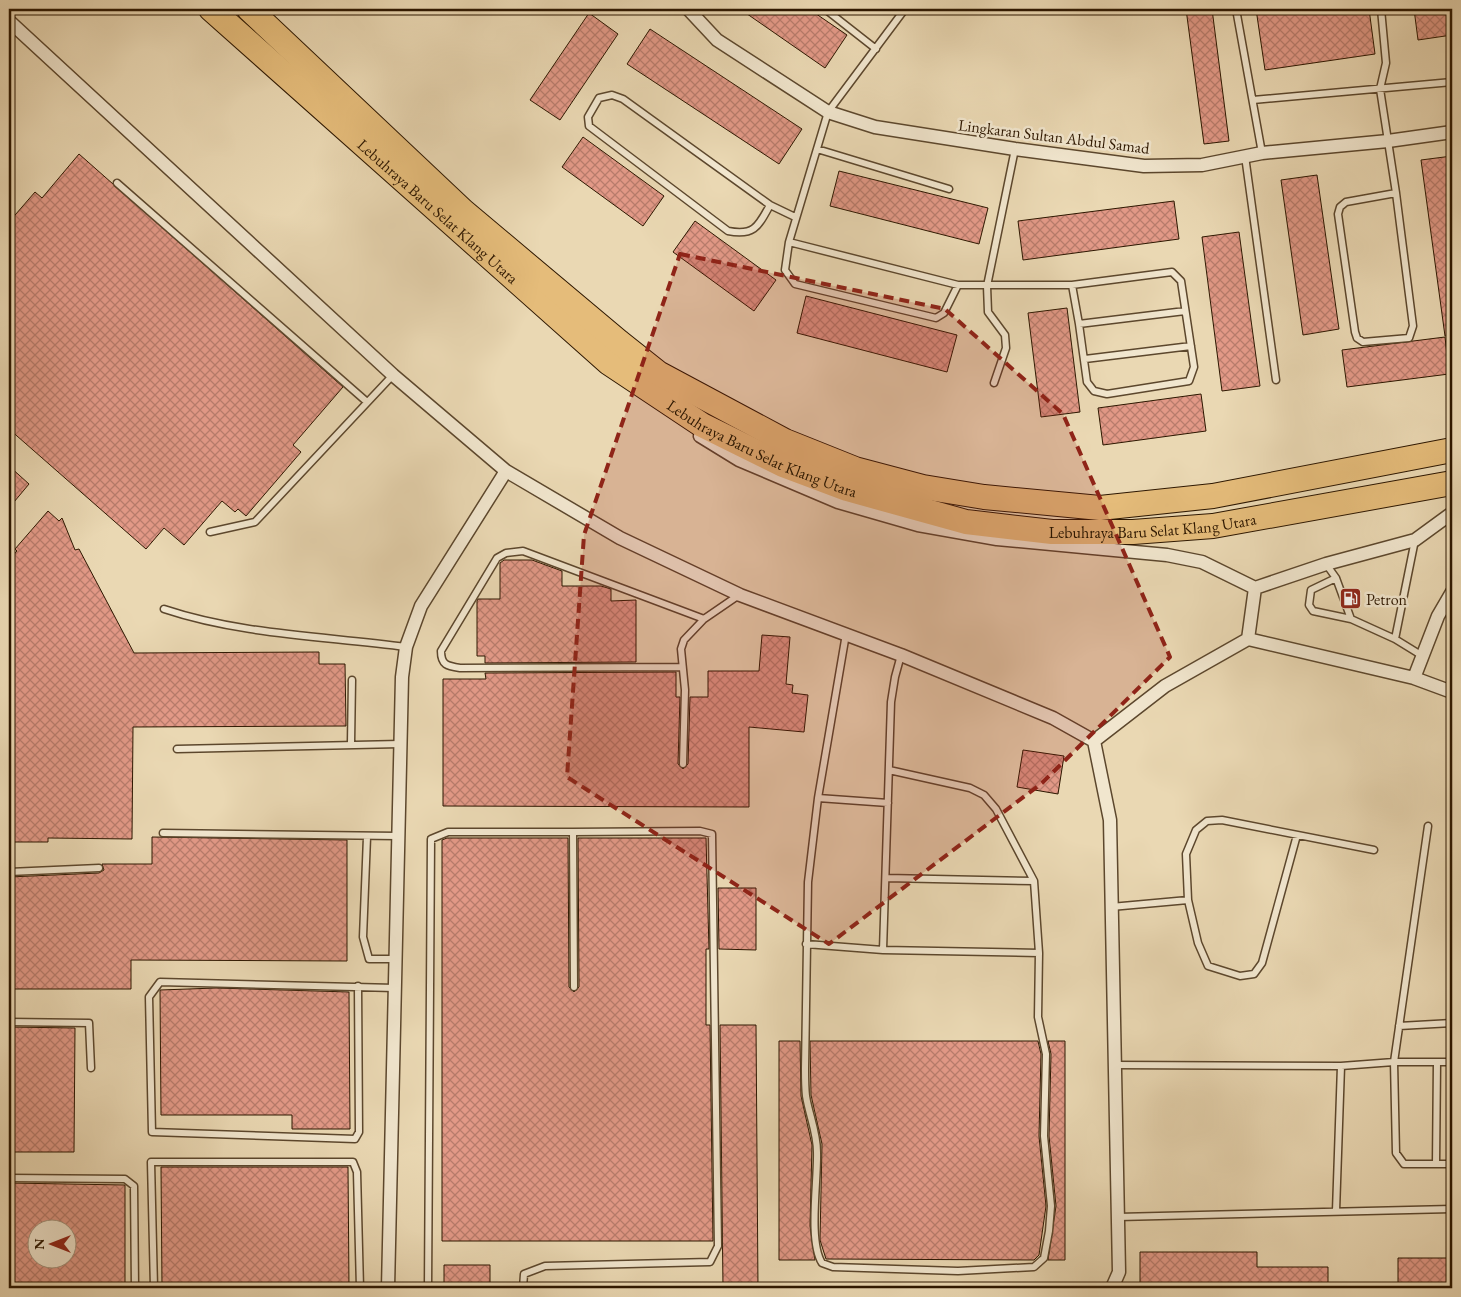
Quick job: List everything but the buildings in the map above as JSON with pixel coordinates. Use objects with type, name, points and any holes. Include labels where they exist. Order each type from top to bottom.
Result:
[{"type":"highway","name":"Lebuhraya Baru Selat Klang Utara","points":[[210,9],[609,364],[702,425],[783,465],[847,489],[966,522],[1052,532],[1142,532],[1213,526],[1452,483]]},
{"type":"highway","name":"Lebuhraya Baru Selat Klang Utara","points":[[249,9],[463,211],[618,342],[658,373],[785,441],[855,469],[923,487],[984,497],[1100,508],[1213,496],[1452,450]]},
{"type":"street","name":"Lingkaran Sultan Abdul Samad","points":[[688,9],[717,40],[828,112],[875,127],[1015,149],[1144,166],[1202,165],[1262,153],[1388,141],[1452,132]]},
{"type":"street","points":[[9,21],[393,375],[506,471],[620,538],[740,594],[901,655],[1053,718],[1094,740]]},
{"type":"street","points":[[609,364],[639,391],[680,422],[739,460],[838,502],[918,525],[997,539],[1175,556],[1202,562],[1255,588],[1326,564],[1415,540],[1452,513]]},
{"type":"street","points":[[388,1288],[400,744],[402,678],[406,647],[422,606],[506,471]]},
{"type":"street","points":[[1248,639],[1255,588]]},
{"type":"street","points":[[1414,678],[1438,616],[1452,592]]},
{"type":"street","points":[[1094,740],[1165,686],[1248,639],[1414,678],[1452,692]]},
{"type":"street","points":[[1094,740],[1110,820],[1119,1272],[1112,1288]]},
{"type":"lane","points":[[826,9],[876,49]]},
{"type":"lane","points":[[906,9],[828,112],[795,216],[785,270],[795,284],[936,318],[944,313],[958,285]]},
{"type":"lane","points":[[1236,9],[1262,153]]},
{"type":"lane","points":[[1381,9],[1386,63],[1380,90],[1396,193],[1413,326],[1409,338],[1362,342],[1357,338],[1355,332],[1338,214],[1340,206],[1346,202],[1396,193]]},
{"type":"lane","points":[[1253,100],[1452,82]]},
{"type":"lane","points":[[770,205],[759,226],[743,234],[728,231],[589,126],[588,117],[599,98],[612,95],[622,99],[770,205],[795,216]]},
{"type":"lane","points":[[817,149],[949,189]]},
{"type":"lane","points":[[994,383],[1006,348],[1005,336],[988,312],[988,286],[1015,149]]},
{"type":"lane","points":[[1245,156],[1276,380]]},
{"type":"lane","points":[[117,183],[367,402]]},
{"type":"lane","points":[[789,242],[958,285],[1072,284],[1172,272],[1181,280],[1186,311],[1194,367],[1189,382],[1107,394],[1094,391],[1087,382],[1085,359],[1072,284]]},
{"type":"lane","points":[[1079,324],[1186,311]]},
{"type":"lane","points":[[1085,359],[1191,346]]},
{"type":"lane","points":[[210,532],[255,522],[393,375]]},
{"type":"lane","points":[[1395,639],[1415,540]]},
{"type":"lane","points":[[682,667],[460,668],[445,665],[441,660],[440,651],[497,558],[506,553],[523,551],[704,619]]},
{"type":"lane","points":[[1326,564],[1336,578],[1351,619]]},
{"type":"lane","points":[[1336,578],[1311,590],[1309,605],[1312,611],[1351,619],[1395,639],[1422,655]]},
{"type":"lane","points":[[683,764],[685,690],[682,667],[684,640],[704,619],[740,594]]},
{"type":"lane","points":[[164,609],[199,621],[233,628],[406,647]]},
{"type":"lane","points":[[846,634],[818,798],[808,882],[805,1069],[806,1097],[818,1151],[816,1251],[822,1263],[828,1266],[958,1271],[1034,1267],[1044,1258],[1050,1231],[1051,1206],[1044,1136],[1046,1054],[1038,1017],[1039,953],[1034,881],[996,810],[984,795],[970,788],[889,770]]},
{"type":"lane","points":[[883,950],[891,702],[901,655]]},
{"type":"lane","points":[[351,743],[352,680]]},
{"type":"lane","points":[[177,749],[351,743],[400,744]]},
{"type":"lane","points":[[818,798],[888,803]]},
{"type":"lane","points":[[1297,835],[1262,963],[1254,974],[1240,976],[1208,966],[1198,943],[1188,900],[1186,854],[1196,830],[1207,821],[1222,820],[1374,850]]},
{"type":"lane","points":[[1428,826],[1394,1062],[1396,1153],[1404,1164],[1452,1164]]},
{"type":"lane","points":[[428,1288],[431,839],[448,832],[700,831],[712,834],[718,1246],[710,1262],[544,1266],[524,1274],[522,1288]]},
{"type":"lane","points":[[573,832],[574,986]]},
{"type":"lane","points":[[163,833],[398,836]]},
{"type":"lane","points":[[367,837],[362,937],[369,958],[396,959]]},
{"type":"lane","points":[[9,872],[99,868]]},
{"type":"lane","points":[[886,878],[1034,881]]},
{"type":"lane","points":[[1112,907],[1188,900]]},
{"type":"lane","points":[[806,944],[883,950],[1039,953]]},
{"type":"lane","points":[[358,986],[359,1132],[356,1139],[152,1132],[149,997],[160,982],[358,986],[395,988]]},
{"type":"lane","points":[[9,1022],[89,1023],[91,1068]]},
{"type":"lane","points":[[1399,1026],[1452,1023]]},
{"type":"lane","points":[[1115,1065],[1166,1067],[1341,1066],[1394,1062],[1452,1062]]},
{"type":"lane","points":[[1436,1164],[1437,1062]]},
{"type":"lane","points":[[1336,1211],[1341,1066]]},
{"type":"lane","points":[[154,1288],[151,1162],[353,1162],[357,1172],[360,1288]]},
{"type":"lane","points":[[9,1178],[125,1179],[134,1186],[135,1288]]},
{"type":"lane","points":[[1118,1217],[1452,1209]]},
{"type":"highlighted area","points":[[680,254],[945,309],[1063,414],[1170,657],[1042,783],[829,944],[567,777],[584,535]]},
{"type":"place","name":"Petron","points":[[1350,599]]}]
